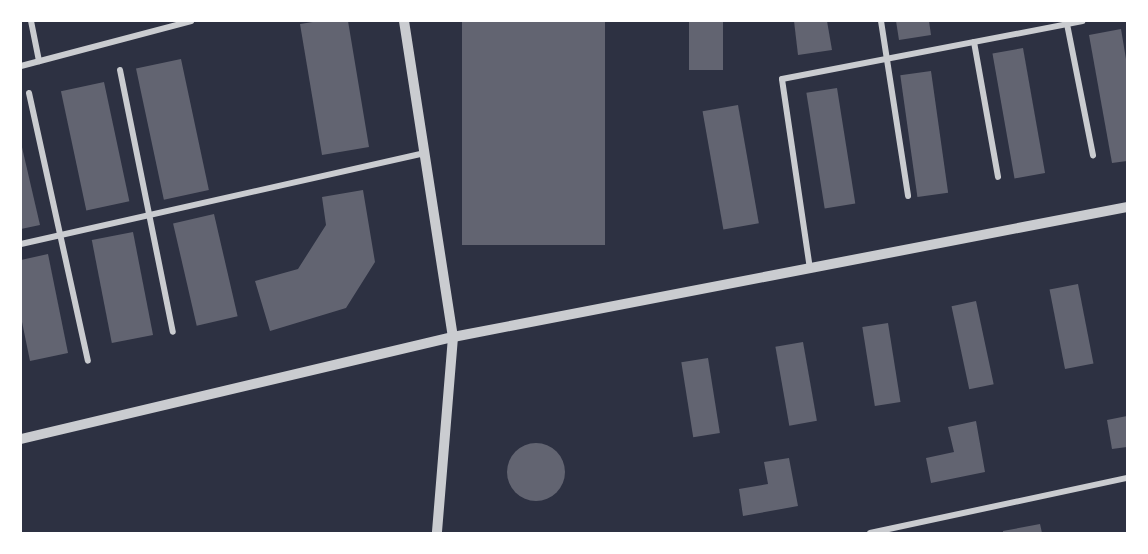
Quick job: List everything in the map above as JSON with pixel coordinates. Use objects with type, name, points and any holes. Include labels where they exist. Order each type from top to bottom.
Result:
[{"type":"street","points":[[31,21],[39,61]]},
{"type":"street","points":[[21,66],[191,21]]},
{"type":"street","points":[[404,21],[453,337],[436,533]]},
{"type":"street","points":[[881,21],[908,196]]},
{"type":"street","points":[[810,270],[782,79],[1082,21]]},
{"type":"street","points":[[1067,24],[1093,155]]},
{"type":"street","points":[[974,42],[998,177]]},
{"type":"street","points":[[120,70],[173,332]]},
{"type":"street","points":[[30,93],[88,361]]},
{"type":"street","points":[[21,244],[424,153]]},
{"type":"street","points":[[21,439],[453,337],[810,270],[1127,207]]},
{"type":"street","points":[[870,533],[1127,478]]},
{"type":"building","points":[[319,21],[348,21],[369,147],[322,155],[300,24]]},
{"type":"building","points":[[462,21],[605,21],[605,245],[462,245]]},
{"type":"building","points":[[689,21],[723,21],[723,70],[689,70]]},
{"type":"building","points":[[794,21],[827,21],[832,50],[798,55]]},
{"type":"building","points":[[896,21],[929,21],[931,35],[899,40]]},
{"type":"building","points":[[1121,29],[1127,65],[1127,161],[1112,163],[1089,35]]},
{"type":"building","points":[[1023,48],[1045,173],[1015,178],[992,53]]},
{"type":"building","points":[[181,59],[209,190],[164,200],[136,69]]},
{"type":"building","points":[[931,71],[948,193],[917,197],[900,75]]},
{"type":"building","points":[[104,82],[129,201],[86,210],[61,91]]},
{"type":"building","points":[[837,88],[855,204],[825,208],[806,93]]},
{"type":"building","points":[[738,105],[759,223],[723,229],[703,111]]},
{"type":"building","points":[[21,143],[40,225],[21,229]]},
{"type":"building","points":[[363,190],[375,262],[346,308],[270,331],[255,281],[298,269],[326,225],[322,197]]},
{"type":"building","points":[[214,214],[238,316],[197,326],[173,223]]},
{"type":"building","points":[[133,232],[153,335],[112,343],[92,240]]},
{"type":"building","points":[[48,254],[68,353],[30,361],[21,317],[21,260]]},
{"type":"building","points":[[1078,284],[1093,364],[1065,369],[1050,290]]},
{"type":"building","points":[[976,301],[994,384],[969,389],[952,306]]},
{"type":"building","points":[[888,323],[901,402],[875,406],[862,327]]},
{"type":"building","points":[[803,342],[817,421],[789,426],[775,347]]},
{"type":"building","points":[[708,358],[720,433],[693,437],[681,362]]},
{"type":"building","points":[[1127,416],[1127,447],[1112,449],[1107,420]]},
{"type":"building","points":[[976,421],[985,472],[931,483],[926,458],[954,452],[948,427]]},
{"type":"building","points":[[536,443],[547,445],[560,456],[565,472],[563,483],[552,496],[536,501],[525,499],[512,488],[507,472],[509,461],[520,448]]},
{"type":"building","points":[[789,458],[798,506],[743,516],[739,489],[768,484],[764,462]]},
{"type":"building","points":[[1040,524],[1042,533],[1003,533],[1003,531]]}]
